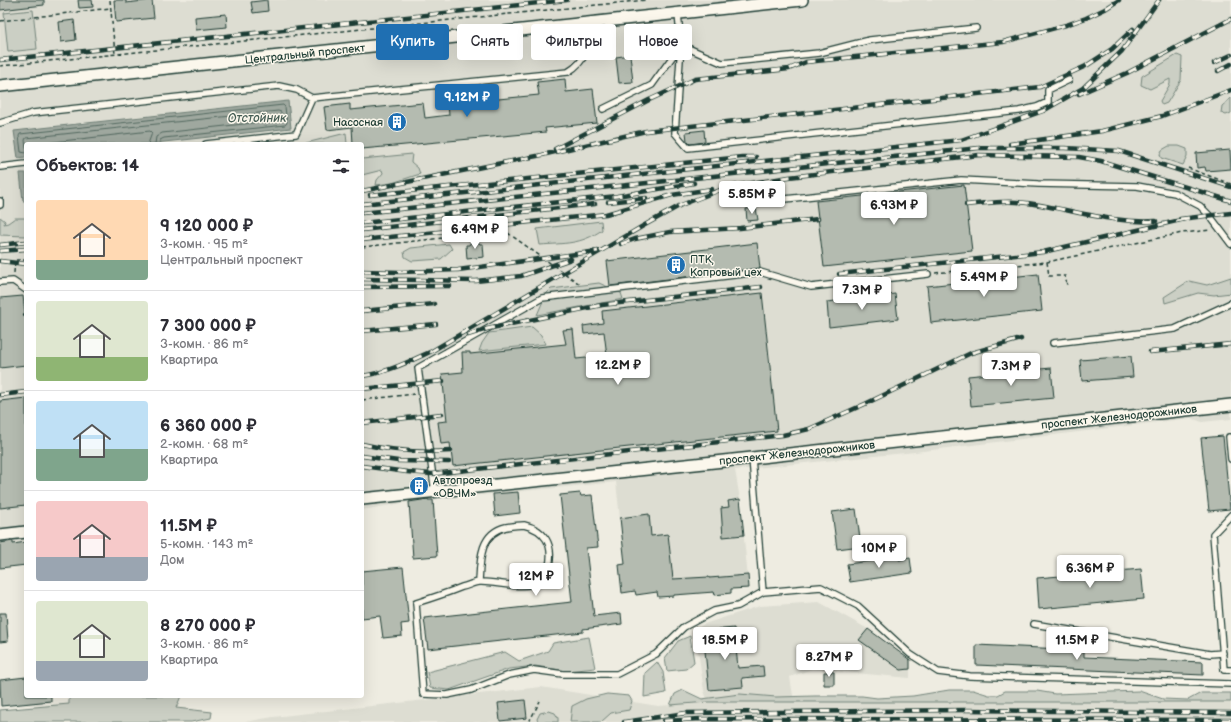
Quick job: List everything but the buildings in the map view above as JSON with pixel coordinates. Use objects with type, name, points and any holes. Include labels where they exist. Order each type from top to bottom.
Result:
[{"type":"street","name":"Центральный проспект","points":[[0,86],[802,0]]},
{"type":"street","name":"проспект Железнодорожников","points":[[364,499],[1231,405]]},
{"type":"street","points":[[0,535],[24,532]]},
{"type":"lane","points":[[678,14],[679,24]]},
{"type":"lane","points":[[0,123],[33,113],[279,86],[297,90],[312,98],[568,72],[578,66],[584,57],[588,46],[588,23]]},
{"type":"lane","points":[[692,51],[722,63],[819,52],[870,40],[976,28]]},
{"type":"lane","points":[[603,109],[652,85],[671,60]]},
{"type":"lane","points":[[680,60],[674,133],[688,148],[1019,111],[1037,107],[1048,102],[1048,90],[1069,80]]},
{"type":"lane","points":[[224,142],[296,134],[312,98]]},
{"type":"lane","points":[[0,167],[24,164]]},
{"type":"lane","points":[[785,199],[961,180],[1038,184],[1137,186],[1175,193],[1200,206],[1210,216],[1231,244]]},
{"type":"lane","points":[[435,492],[418,368],[542,298],[760,272],[811,286],[928,274]]},
{"type":"lane","points":[[0,282],[13,281],[24,289]]},
{"type":"lane","points":[[1053,343],[1175,329],[1231,303]]},
{"type":"lane","points":[[1229,437],[1231,459]]},
{"type":"lane","points":[[752,458],[763,592]]},
{"type":"lane","points":[[1231,515],[1213,534],[1224,670],[1231,670]]},
{"type":"lane","points":[[479,582],[483,546],[493,532],[502,528],[522,525],[532,527],[542,533],[547,541],[550,560],[548,571],[540,581],[526,586],[505,586],[479,582],[416,603],[423,694],[448,695],[463,692],[509,675],[534,670],[563,674],[617,674],[656,654],[684,628],[714,611],[738,606],[763,592],[821,587],[858,606],[910,654],[938,672],[970,676],[1231,684]]},
{"type":"lane","points":[[1034,624],[1210,654],[1223,654]]},
{"type":"path","points":[[110,0],[115,54]]},
{"type":"path","points":[[0,66],[646,0]]},
{"type":"path","points":[[0,21],[111,8]]},
{"type":"path","points":[[1188,168],[1231,184]]},
{"type":"path","points":[[928,274],[1047,262],[1182,233],[1219,230]]},
{"type":"path","points":[[364,247],[505,231],[591,292]]},
{"type":"path","points":[[13,281],[15,260],[24,260]]},
{"type":"path","points":[[1047,262],[1049,276],[1065,276],[1067,285]]},
{"type":"path","points":[[364,400],[422,393]]},
{"type":"path","points":[[529,722],[540,701]]},
{"type":"shaded area","points":[[0,0],[1231,0],[1231,419],[1202,422],[1191,418],[915,452],[735,470],[740,499],[749,588],[731,589],[731,593],[715,595],[710,592],[658,597],[654,561],[625,564],[616,482],[409,502],[364,510],[364,142],[24,142],[24,541],[0,543]]},
{"type":"shaded area","points":[[33,10],[37,49],[8,52],[4,13]]},
{"type":"shaded area","points":[[1177,55],[1182,57],[1181,80],[1167,103],[1162,105],[1160,101],[1170,84],[1170,79],[1150,89],[1141,85],[1142,76]]},
{"type":"shaded area","points":[[1231,98],[1231,113],[1226,115],[1221,113],[1222,106]]},
{"type":"shaded area","points":[[346,133],[347,142],[310,142]]},
{"type":"shaded area","points":[[1169,146],[1179,146],[1187,149],[1187,157],[1183,165],[1161,158],[1160,154],[1162,150]]},
{"type":"shaded area","points":[[412,154],[411,162],[418,168],[420,174],[392,183],[376,185],[377,180],[383,173],[382,170],[364,174],[364,159]]},
{"type":"shaded area","points":[[0,217],[5,221],[4,224],[15,218],[24,218],[24,236],[0,235]]},
{"type":"shaded area","points":[[601,221],[602,230],[587,238],[579,241],[540,245],[537,229]]},
{"type":"shaded area","points":[[449,244],[452,249],[441,259],[412,261],[405,257],[404,252],[411,248]]},
{"type":"shaded area","points":[[1231,277],[1231,293],[1214,295],[1198,293],[1165,303],[1164,297],[1189,281],[1207,285]]},
{"type":"shaded area","points":[[599,283],[621,293],[623,299],[537,315],[546,294],[551,289]]},
{"type":"shaded area","points":[[532,327],[541,335],[546,344],[479,351],[482,343],[489,333]]},
{"type":"shaded area","points":[[819,602],[868,629],[910,660],[910,678],[812,669],[790,677],[794,702],[1231,702],[1231,722],[245,722],[273,717],[541,687],[658,706],[708,702],[704,691],[695,630],[704,624],[760,606]]},
{"type":"shaded area","points":[[690,636],[694,662],[686,669],[667,671],[665,658],[678,641]]},
{"type":"shaded area","points":[[589,637],[595,668],[567,671],[535,666],[509,669],[449,690],[430,688],[427,672],[505,652],[519,661],[548,651],[553,643]]},
{"type":"shaded area","points":[[657,662],[663,672],[666,693],[644,697],[645,673]]},
{"type":"shaded area","points":[[683,690],[702,699],[740,694],[776,697],[862,696],[877,698],[913,696],[949,690],[973,690],[989,695],[998,695],[1005,691],[1037,691],[1055,694],[1139,691],[1163,699],[1188,700],[1201,693],[1231,693],[1231,702],[708,702],[670,705],[675,694]]},
{"type":"shaded area","points":[[607,694],[629,696],[632,701],[629,710],[611,713],[601,722],[570,722],[572,706],[586,699]]},
{"type":"shaded area","points":[[69,698],[180,698],[176,708],[212,712],[211,718],[191,722],[0,722],[0,710],[69,704]]},
{"type":"shaded area","points":[[549,711],[555,713],[558,718],[558,722],[538,722],[537,719],[540,713]]},
{"type":"water","name":"Отстойник","points":[[288,101],[291,128],[164,142],[24,142],[24,157],[18,158],[14,131]]},
{"type":"water","points":[[20,173],[24,173],[23,201]]},
{"type":"railway","points":[[0,60],[567,0]]},
{"type":"railway","points":[[555,149],[649,100],[695,79],[789,69],[806,62],[1003,42],[1086,18],[1119,0]]},
{"type":"railway","points":[[364,204],[961,140],[1043,111],[1083,88],[1122,51],[1159,0]]},
{"type":"railway","points":[[1079,94],[1127,73],[1231,19]]},
{"type":"railway","points":[[364,191],[542,155],[646,131],[1040,87],[1086,66],[1112,49],[1133,29]]},
{"type":"railway","points":[[1214,63],[1231,55]]},
{"type":"railway","points":[[1218,71],[1231,64]]},
{"type":"railway","points":[[1010,144],[1102,131],[1162,116],[1231,90]]},
{"type":"railway","points":[[364,213],[979,148],[1065,148],[1119,151],[1231,187]]},
{"type":"railway","points":[[364,376],[407,363],[432,351],[643,226],[681,205],[728,187],[789,177],[979,155],[1079,157],[1101,161],[1231,201]]},
{"type":"railway","points":[[370,195],[742,157],[756,157]]},
{"type":"railway","points":[[364,223],[617,196],[694,183]]},
{"type":"railway","points":[[364,240],[606,214],[672,195],[712,189]]},
{"type":"railway","points":[[608,202],[646,198]]},
{"type":"railway","points":[[966,205],[997,202],[1019,202],[1107,218],[1156,221]]},
{"type":"railway","points":[[364,230],[595,204]]},
{"type":"railway","points":[[1180,219],[1231,213]]},
{"type":"railway","points":[[621,244],[635,239],[670,232],[740,228],[818,219]]},
{"type":"railway","points":[[839,274],[1043,252],[1185,219]]},
{"type":"railway","points":[[0,245],[24,242]]},
{"type":"railway","points":[[0,251],[24,249]]},
{"type":"railway","points":[[364,271],[401,272],[458,270],[598,251]]},
{"type":"railway","points":[[364,279],[476,281],[521,276],[571,259]]},
{"type":"railway","points":[[0,261],[24,264]]},
{"type":"railway","points":[[364,287],[450,286]]},
{"type":"railway","points":[[468,335],[487,329],[602,305],[761,287]]},
{"type":"railway","points":[[364,311],[434,304]]},
{"type":"railway","points":[[364,331],[436,324]]},
{"type":"railway","points":[[364,466],[432,474],[783,435],[809,429],[971,353],[1021,339]]},
{"type":"railway","points":[[1150,352],[1231,344]]},
{"type":"railway","points":[[364,389],[443,381]]},
{"type":"railway","points":[[0,395],[24,392]]},
{"type":"railway","points":[[364,423],[442,414]]},
{"type":"railway","points":[[364,444],[406,451],[451,451]]},
{"type":"railway","points":[[364,456],[398,461],[449,462]]},
{"type":"railway","points":[[624,722],[686,713],[965,710],[1231,713]]},
{"type":"railway","points":[[664,721],[700,719],[1231,720]]},
{"type":"place","name":"Насосная","points":[[397,122]]},
{"type":"place","name":"ПТК, Копровый цех","points":[[676,265]]},
{"type":"place","name":"Автопроезд «ОВЧМ»","points":[[419,486]]}]
